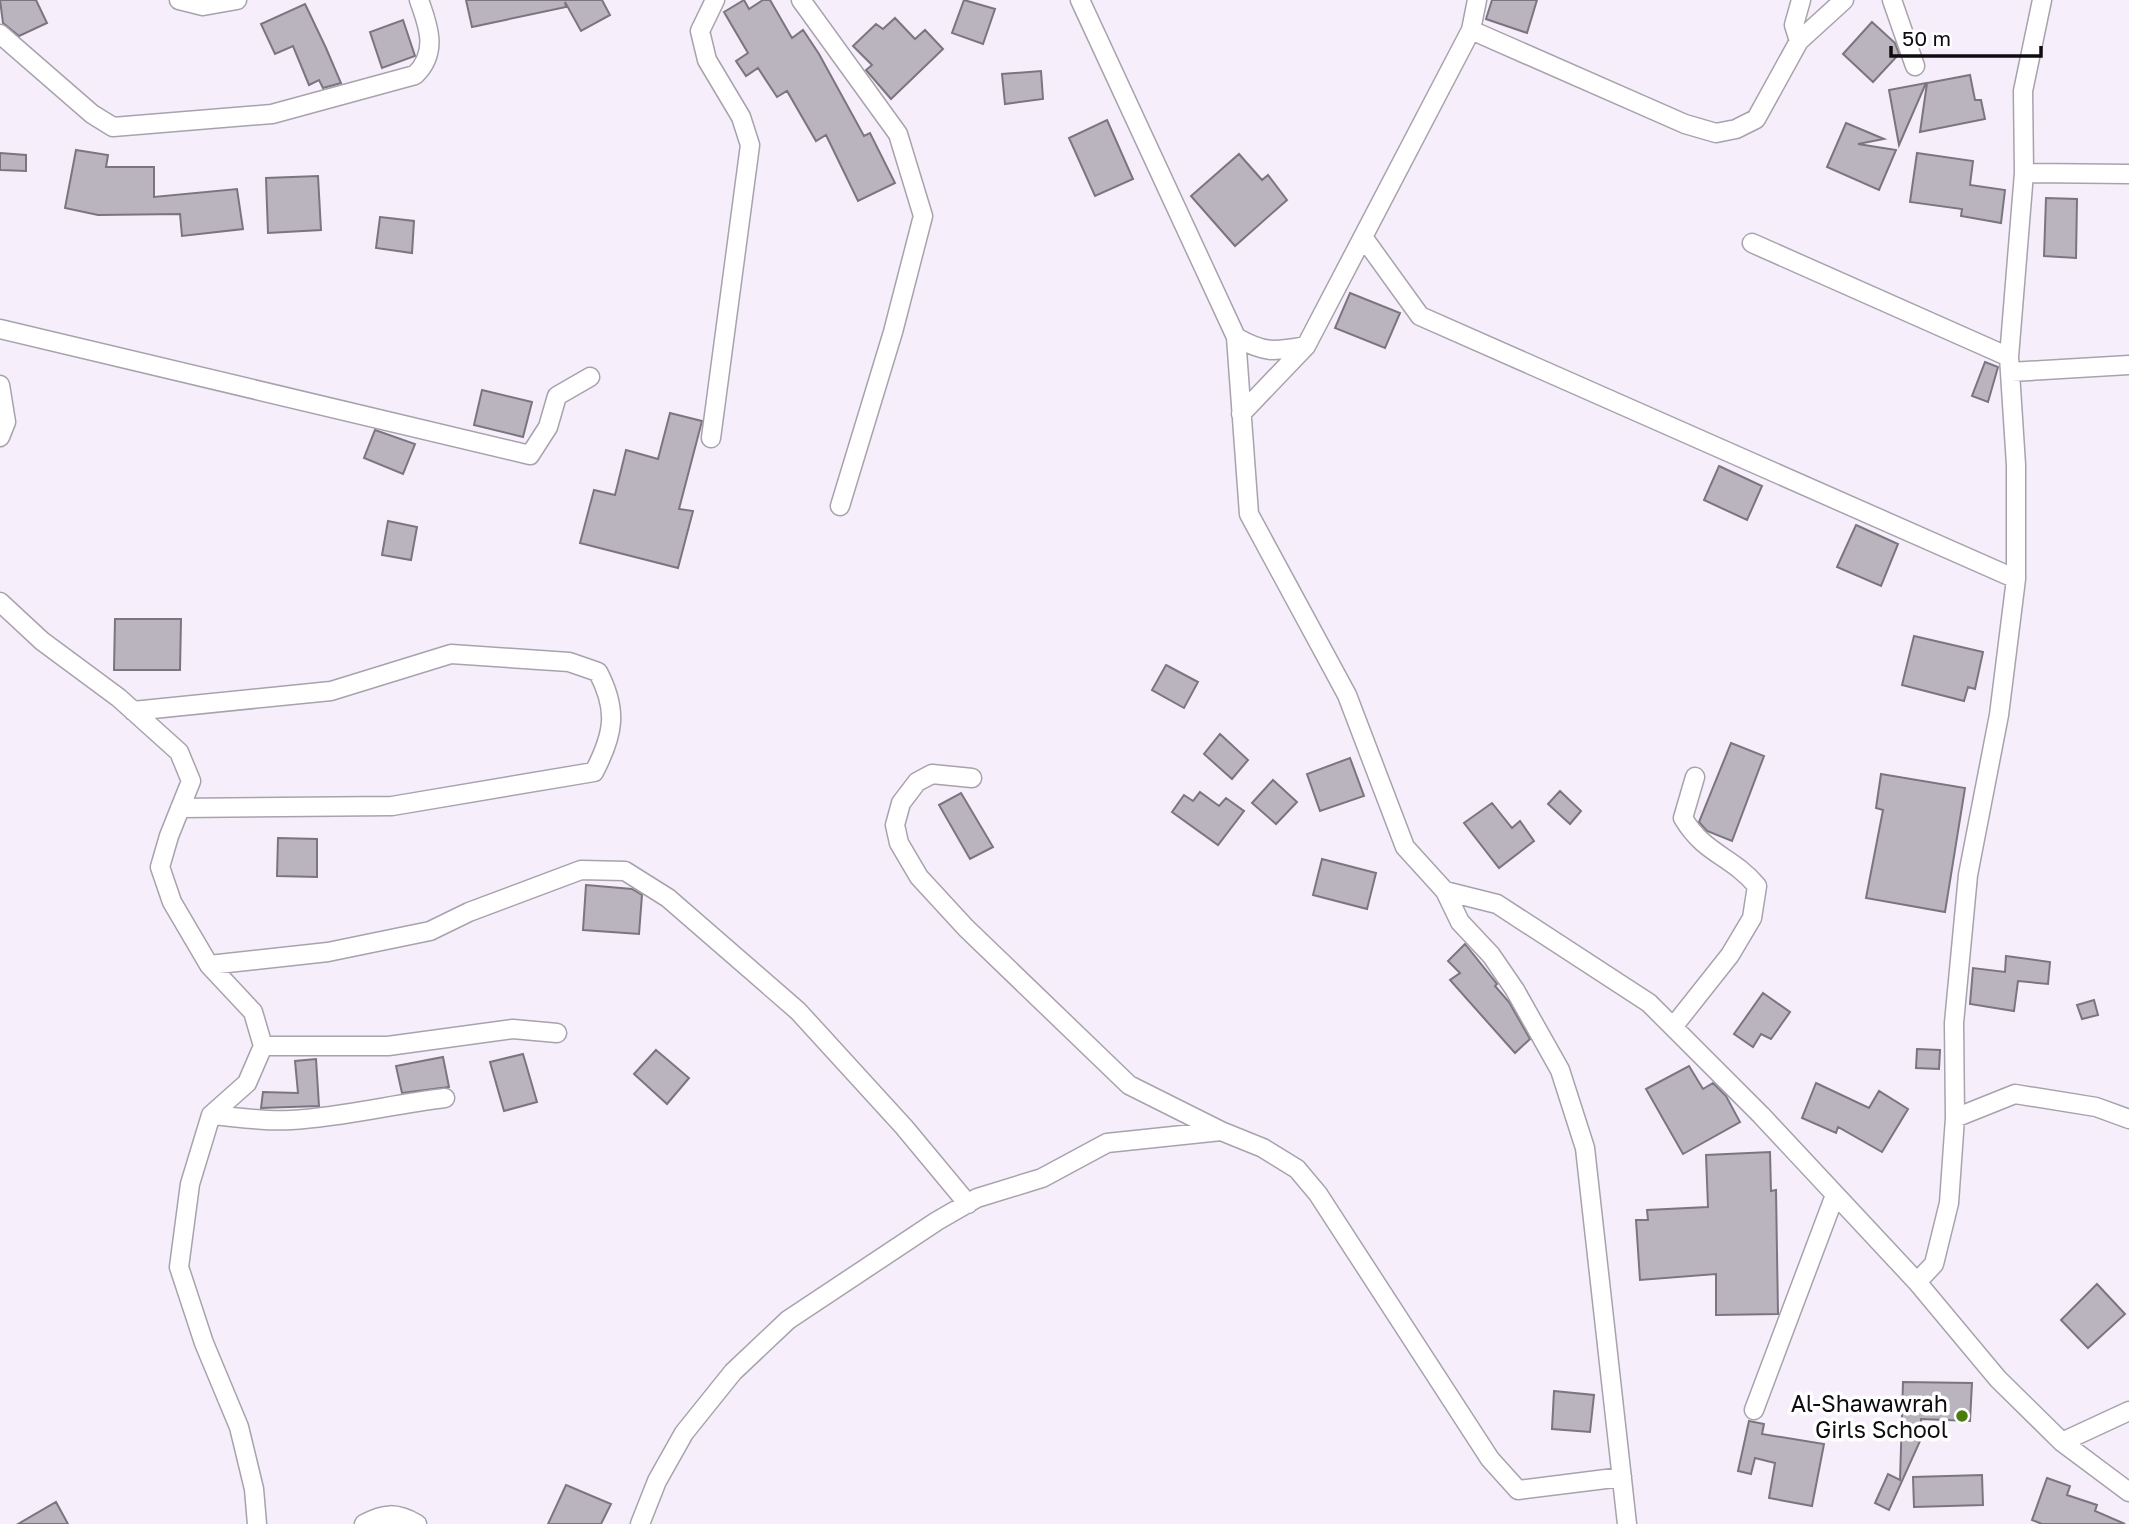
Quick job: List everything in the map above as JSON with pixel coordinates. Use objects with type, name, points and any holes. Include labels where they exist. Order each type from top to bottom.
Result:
[{"type":"street","points":[[179,0],[204,6],[237,0]]},
{"type":"street","points":[[0,34],[92,114],[113,127],[272,114],[415,75],[426,65],[431,42],[419,0]]},
{"type":"street","points":[[711,438],[750,145],[741,117],[707,60],[700,31],[715,0]]},
{"type":"street","points":[[801,0],[898,134],[923,216],[893,332],[840,506]]},
{"type":"street","points":[[1080,0],[1236,337],[1250,514],[1347,695],[1405,847],[1445,891],[1460,922],[1492,956],[1515,990],[1560,1070],[1585,1148],[1627,1524]]},
{"type":"street","points":[[1241,414],[1306,346],[1471,30],[1477,0]]},
{"type":"street","points":[[1799,41],[1794,25],[1801,0]]},
{"type":"street","points":[[1471,30],[1685,124],[1716,133],[1736,129],[1756,119],[1799,41],[1844,0]]},
{"type":"street","points":[[1892,0],[1915,66]]},
{"type":"street","points":[[1917,1282],[1934,1264],[1949,1203],[1955,1118],[1954,1023],[1968,875],[1999,715],[2016,579],[2016,466],[2010,365],[2024,173],[2023,91],[2042,0]]},
{"type":"street","points":[[2024,173],[2129,174]]},
{"type":"street","points":[[1363,237],[1420,316],[2016,579]]},
{"type":"street","points":[[1752,243],[2010,365],[2129,365]]},
{"type":"street","points":[[0,329],[530,455],[548,427],[557,396],[590,377]]},
{"type":"street","points":[[1236,337],[1259,350],[1278,351],[1306,346]]},
{"type":"street","points":[[0,385],[6,422],[0,437]]},
{"type":"street","points":[[0,602],[42,641],[133,711],[179,752],[191,781],[160,867],[172,902],[209,965],[253,1012],[263,1046],[247,1083],[211,1115],[190,1184],[179,1267],[204,1343],[239,1427],[254,1489],[257,1524]]},
{"type":"street","points":[[133,711],[331,691],[451,654],[569,662],[597,672],[609,693],[613,716],[604,753],[594,772],[392,806],[180,808]]},
{"type":"street","points":[[972,778],[932,774],[917,782],[901,803],[895,825],[899,843],[919,877],[966,928],[1129,1085],[1221,1131],[1263,1148],[1297,1169],[1318,1194],[1490,1459],[1518,1490],[1622,1477]]},
{"type":"street","points":[[1673,1027],[1741,937],[1752,918],[1757,886],[1742,869],[1712,853],[1693,836],[1682,818],[1695,777]]},
{"type":"street","points":[[209,965],[328,952],[430,931],[469,912],[582,870],[625,871],[668,898],[799,1011],[904,1127],[968,1204]]},
{"type":"street","points":[[1445,891],[1497,904],[1649,1003],[1917,1282],[1998,1379],[2062,1442],[2129,1492]]},
{"type":"street","points":[[263,1046],[388,1046],[513,1029],[557,1033]]},
{"type":"street","points":[[1955,1118],[2015,1094],[2096,1107],[2129,1119]]},
{"type":"street","points":[[211,1115],[289,1121],[374,1111],[390,1105],[445,1098]]},
{"type":"street","points":[[640,1524],[657,1481],[684,1433],[733,1372],[788,1320],[937,1221],[968,1204],[1042,1178],[1107,1143],[1221,1131]]},
{"type":"street","points":[[1754,1410],[1835,1195]]},
{"type":"street","points":[[2062,1442],[2129,1411]]},
{"type":"street","points":[[364,1524],[383,1513],[404,1517],[417,1524]]},
{"type":"building","points":[[0,0],[36,0],[47,23],[19,36],[3,23]]},
{"type":"building","points":[[466,0],[602,0],[610,15],[581,31],[565,2],[566,7],[472,27]]},
{"type":"building","points":[[744,0],[749,9],[763,0],[770,0],[792,38],[803,30],[864,136],[870,133],[895,183],[858,201],[826,135],[816,141],[787,91],[777,97],[758,68],[746,76],[736,61],[748,53],[724,12]]},
{"type":"building","points":[[964,0],[995,9],[983,44],[952,33]]},
{"type":"building","points":[[1492,0],[1537,0],[1527,33],[1486,19]]},
{"type":"building","points":[[305,4],[341,83],[323,88],[319,80],[309,85],[293,46],[275,54],[261,24]]},
{"type":"building","points":[[895,18],[915,39],[925,30],[943,49],[891,99],[866,70],[872,65],[853,46],[876,24],[883,29]]},
{"type":"building","points":[[403,20],[415,56],[382,68],[370,32]]},
{"type":"building","points":[[1872,22],[1895,43],[1899,54],[1873,82],[1843,54]]},
{"type":"building","points":[[1041,71],[1043,99],[1005,104],[1002,74]]},
{"type":"building","points":[[1970,75],[1975,100],[1981,100],[1985,119],[1920,132],[1927,83]]},
{"type":"building","points":[[1926,83],[1899,145],[1889,90]]},
{"type":"building","points":[[1107,120],[1133,179],[1095,196],[1069,138]]},
{"type":"building","points":[[1846,123],[1884,139],[1858,144],[1896,150],[1879,190],[1827,167]]},
{"type":"building","points":[[76,150],[108,155],[106,167],[154,167],[154,197],[237,189],[243,229],[182,236],[180,214],[98,215],[65,208]]},
{"type":"building","points":[[0,153],[26,155],[26,171],[0,170]]},
{"type":"building","points":[[1917,153],[1973,161],[1970,185],[2005,190],[2001,223],[1961,216],[1962,209],[1910,202]]},
{"type":"building","points":[[1239,154],[1262,180],[1268,175],[1287,200],[1235,246],[1191,196]]},
{"type":"building","points":[[318,176],[321,230],[268,233],[266,178]]},
{"type":"building","points":[[2046,198],[2077,199],[2076,258],[2044,256]]},
{"type":"building","points":[[380,217],[414,221],[412,253],[376,248]]},
{"type":"building","points":[[1350,293],[1400,313],[1385,348],[1335,328]]},
{"type":"building","points":[[1985,362],[1998,367],[1988,402],[1972,396]]},
{"type":"building","points":[[482,390],[532,402],[523,437],[474,425]]},
{"type":"building","points":[[670,413],[702,421],[679,509],[693,511],[678,568],[580,543],[594,490],[615,495],[626,450],[658,459]]},
{"type":"building","points":[[375,430],[415,444],[403,474],[364,458]]},
{"type":"building","points":[[1719,466],[1762,486],[1747,520],[1704,500]]},
{"type":"building","points":[[388,521],[417,527],[411,560],[382,555]]},
{"type":"building","points":[[1856,525],[1898,544],[1881,586],[1837,567]]},
{"type":"building","points":[[115,619],[181,619],[180,670],[114,670]]},
{"type":"building","points":[[1914,636],[1983,652],[1975,689],[1968,687],[1964,701],[1902,685]]},
{"type":"building","points":[[1166,665],[1198,682],[1184,708],[1152,690]]},
{"type":"building","points":[[1220,734],[1248,760],[1232,779],[1204,754]]},
{"type":"building","points":[[1731,743],[1764,756],[1732,841],[1707,831],[1699,822]]},
{"type":"building","points":[[1350,758],[1364,796],[1320,811],[1307,774]]},
{"type":"building","points":[[1881,774],[1965,788],[1945,912],[1866,898],[1883,810],[1876,808]]},
{"type":"building","points":[[1273,780],[1297,802],[1276,824],[1252,803]]},
{"type":"building","points":[[1560,791],[1581,811],[1570,824],[1548,804]]},
{"type":"building","points":[[1200,792],[1219,806],[1226,798],[1244,811],[1218,845],[1172,812],[1184,795],[1193,801]]},
{"type":"building","points":[[961,793],[993,847],[970,859],[939,805]]},
{"type":"building","points":[[1492,803],[1512,828],[1520,821],[1534,841],[1499,868],[1464,823]]},
{"type":"building","points":[[278,838],[317,839],[317,877],[277,876]]},
{"type":"building","points":[[1322,859],[1376,873],[1367,909],[1313,895]]},
{"type":"building","points":[[586,885],[632,889],[642,895],[639,934],[583,930]]},
{"type":"building","points":[[1465,944],[1497,984],[1495,986],[1509,1002],[1530,1039],[1515,1053],[1450,980],[1460,973],[1448,961]]},
{"type":"building","points":[[2006,956],[2050,962],[2048,984],[2018,981],[2014,1011],[1970,1004],[1973,968],[2005,972]]},
{"type":"building","points":[[1763,993],[1790,1012],[1771,1039],[1761,1034],[1753,1047],[1734,1034]]},
{"type":"building","points":[[2094,1000],[2098,1015],[2082,1019],[2077,1005]]},
{"type":"building","points":[[1917,1049],[1940,1050],[1939,1069],[1916,1068]]},
{"type":"building","points":[[656,1050],[689,1078],[667,1104],[634,1074]]},
{"type":"building","points":[[523,1054],[537,1102],[504,1111],[490,1062]]},
{"type":"building","points":[[443,1057],[449,1087],[402,1093],[396,1066]]},
{"type":"building","points":[[316,1059],[319,1106],[261,1108],[263,1092],[298,1093],[295,1061]]},
{"type":"building","points":[[1689,1066],[1703,1089],[1713,1083],[1726,1096],[1740,1122],[1683,1154],[1646,1089]]},
{"type":"building","points":[[1816,1083],[1869,1108],[1879,1091],[1908,1109],[1882,1152],[1838,1127],[1836,1133],[1802,1118]]},
{"type":"building","points":[[1770,1152],[1771,1191],[1776,1190],[1778,1314],[1716,1315],[1716,1274],[1640,1280],[1636,1220],[1648,1220],[1647,1210],[1708,1207],[1706,1155]]},
{"type":"building","points":[[2097,1284],[2125,1314],[2088,1348],[2061,1320]]},
{"type":"building","points":[[1903,1382],[1972,1383],[1970,1421],[1921,1419],[1920,1441],[1889,1510],[1875,1503],[1888,1474],[1900,1480]]},
{"type":"building","points":[[1554,1391],[1594,1395],[1590,1432],[1552,1429]]},
{"type":"building","points":[[1749,1421],[1764,1424],[1762,1434],[1824,1444],[1812,1506],[1769,1498],[1775,1463],[1755,1458],[1751,1474],[1738,1471]]},
{"type":"building","points":[[1982,1475],[1983,1505],[1914,1507],[1913,1477]]},
{"type":"building","points":[[2047,1478],[2070,1486],[2067,1495],[2097,1505],[2095,1511],[2125,1524],[2042,1524],[2032,1520]]},
{"type":"building","points":[[566,1485],[611,1504],[601,1524],[548,1524]]},
{"type":"building","points":[[56,1502],[68,1524],[18,1524]]},
{"type":"place","name":"Al-Shawawrah Girls School","points":[[1962,1416]]}]
